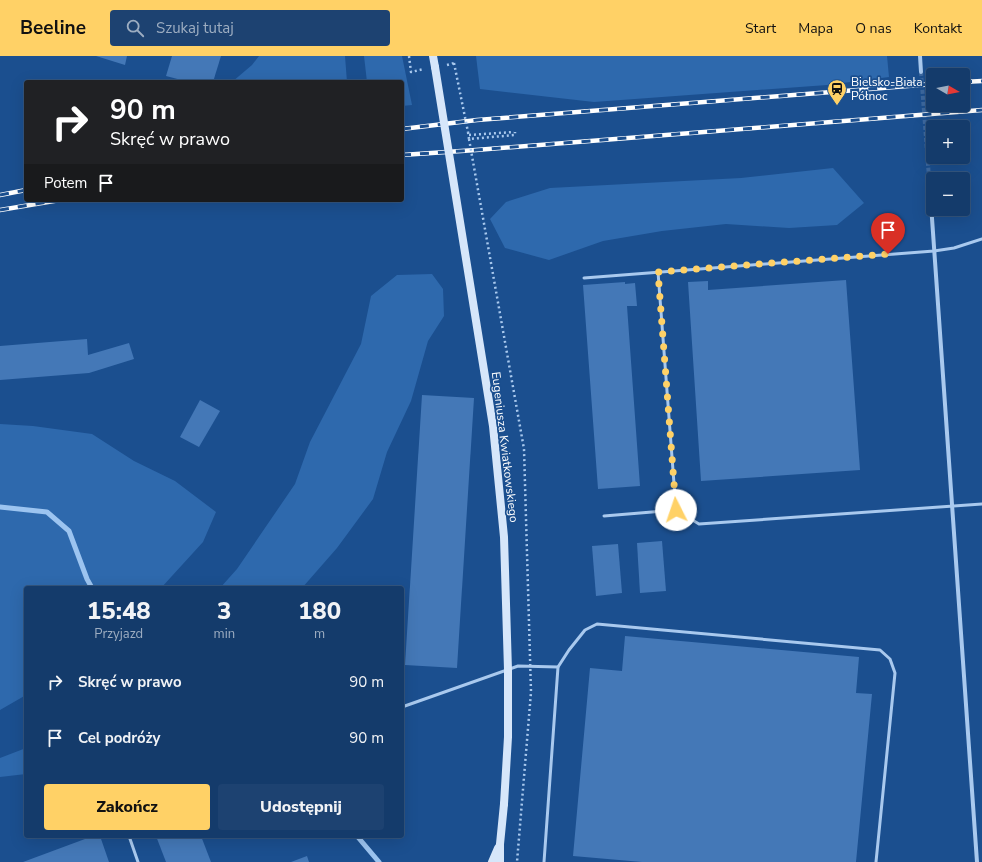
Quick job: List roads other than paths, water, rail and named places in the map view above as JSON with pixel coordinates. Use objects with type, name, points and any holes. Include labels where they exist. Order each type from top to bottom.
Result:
[{"type":"street","name":"Eugeniusza Kwiatkowskiego","points":[[433,56],[492,426],[504,537],[508,670],[508,737],[500,862]]},
{"type":"street","points":[[920,56],[921,72]]},
{"type":"street","points":[[931,216],[978,862]]},
{"type":"street","name":"Eugeniusza Kwiatkowskiego","points":[[492,862],[500,844]]},
{"type":"lane","points":[[584,278],[934,251],[954,248],[982,239]]},
{"type":"lane","points":[[658,272],[676,510]]},
{"type":"lane","points":[[604,516],[676,510],[699,524],[982,504]]},
{"type":"lane","points":[[544,862],[558,667],[568,650],[585,630],[597,624],[880,650],[890,659],[895,673],[876,862]]},
{"type":"lane","points":[[404,706],[518,666],[558,667]]},
{"type":"lane","points":[[130,838],[138,862]]},
{"type":"waterway","points":[[0,507],[47,512],[69,531],[91,586]]},
{"type":"waterway","points":[[359,838],[379,862]]},
{"type":"tunnel","points":[[921,72],[929,172]]},
{"type":"railway","points":[[970,82],[982,81]]},
{"type":"railway","points":[[404,129],[477,120],[926,85]]},
{"type":"railway","points":[[404,155],[982,110]]},
{"type":"railway","points":[[0,195],[24,190]]},
{"type":"railway","points":[[0,210],[48,202]]},
{"type":"place","name":"Bielsko-Biała Północ","points":[[837,106]]}]
